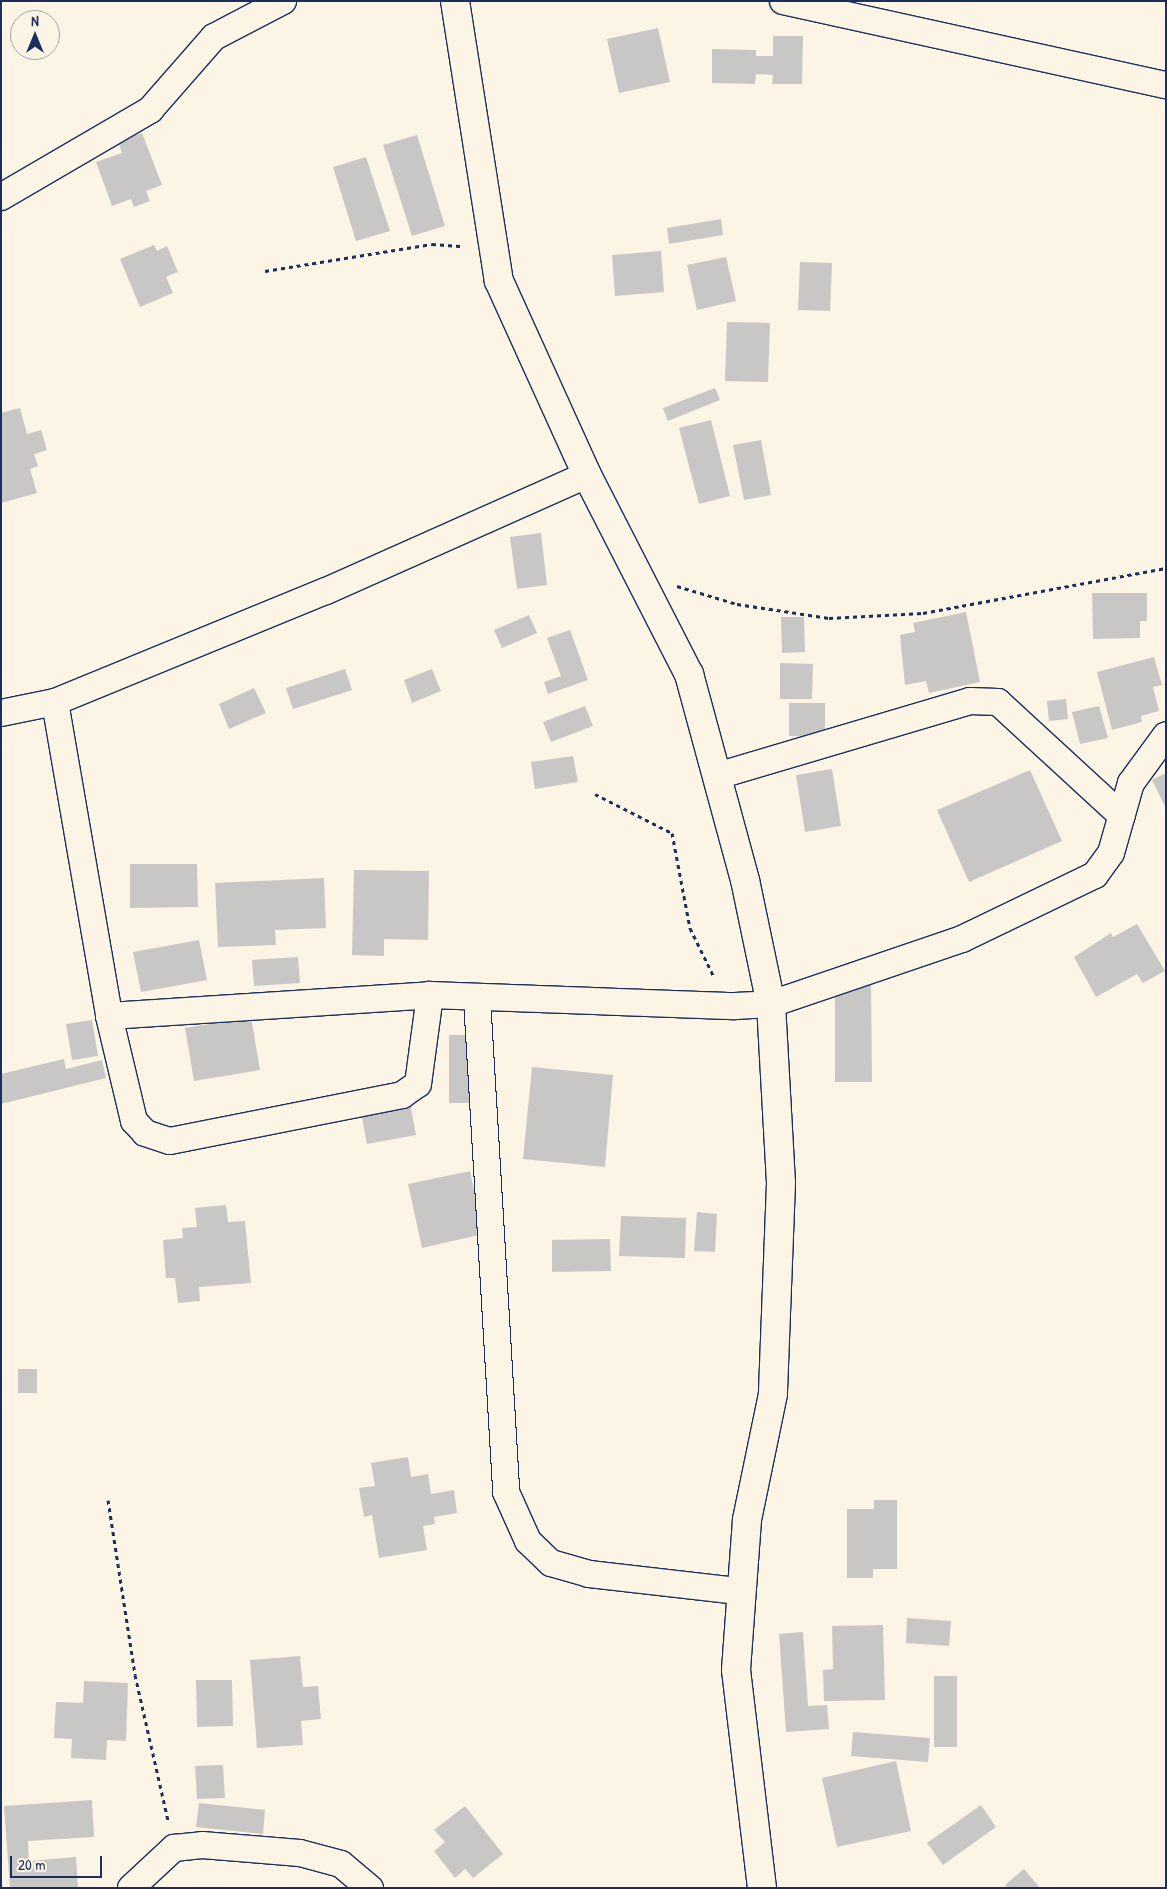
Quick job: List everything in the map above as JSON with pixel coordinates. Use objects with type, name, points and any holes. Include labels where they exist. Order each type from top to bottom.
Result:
[{"type":"street","points":[[1,197],[150,110],[214,37],[283,1]]},
{"type":"street","points":[[455,1],[499,281],[587,475],[689,674],[745,880],[771,1004],[781,1183],[773,1394],[747,1520],[739,1591],[736,1670],[762,1888]]},
{"type":"street","points":[[783,1],[1166,85]]},
{"type":"street","points":[[1,713],[55,702],[326,591],[587,475]]},
{"type":"street","points":[[717,776],[970,701],[998,702],[1122,816]]},
{"type":"street","points":[[55,702],[109,1016],[134,1121],[145,1133],[170,1141],[402,1095],[418,1084],[430,995]]},
{"type":"street","points":[[109,1016],[430,995],[477,999],[734,1006],[771,1004],[962,939],[1095,875],[1111,854],[1132,783],[1166,736]]},
{"type":"street","points":[[477,999],[506,1492],[528,1541],[550,1563],[589,1574],[739,1591]]},
{"type":"street","points":[[131,1888],[174,1848],[202,1845],[300,1853],[341,1864],[370,1888]]},
{"type":"path","points":[[265,271],[447,243],[461,245],[499,281]]},
{"type":"path","points":[[638,575],[737,604],[829,618],[923,613],[1166,568]]},
{"type":"path","points":[[595,794],[672,833],[690,928],[705,963],[734,1006]]},
{"type":"path","points":[[108,1500],[135,1675],[174,1848]]},
{"type":"building","points":[[658,28],[670,82],[619,93],[607,39]]},
{"type":"building","points":[[773,36],[803,36],[802,84],[772,84],[773,75],[756,74],[755,84],[712,83],[712,49],[756,50],[756,56],[773,56]]},
{"type":"building","points":[[142,133],[162,185],[146,191],[150,201],[134,207],[131,199],[112,206],[96,162],[122,153],[118,141]]},
{"type":"building","points":[[417,135],[445,226],[412,236],[383,145]]},
{"type":"building","points":[[366,157],[390,231],[356,241],[333,167]]},
{"type":"building","points":[[721,219],[723,235],[669,244],[667,228]]},
{"type":"building","points":[[154,245],[157,251],[167,246],[178,272],[166,277],[173,293],[140,307],[120,259]]},
{"type":"building","points":[[661,251],[664,292],[615,296],[612,255]]},
{"type":"building","points":[[726,257],[736,301],[697,310],[687,265]]},
{"type":"building","points":[[800,262],[832,263],[830,311],[798,310]]},
{"type":"building","points":[[727,322],[770,323],[768,382],[725,381]]},
{"type":"building","points":[[715,388],[720,400],[668,421],[663,408]]},
{"type":"building","points":[[20,408],[27,434],[41,430],[47,450],[34,454],[38,466],[30,469],[37,493],[1,503],[1,413]]},
{"type":"building","points":[[711,420],[730,496],[699,504],[679,428]]},
{"type":"building","points":[[761,440],[771,495],[744,500],[733,445]]},
{"type":"building","points":[[541,533],[547,585],[517,589],[510,537]]},
{"type":"building","points":[[1092,593],[1147,593],[1147,621],[1140,621],[1140,638],[1093,639]]},
{"type":"building","points":[[966,612],[980,682],[929,693],[926,681],[905,685],[900,635],[915,632],[913,623]]},
{"type":"building","points":[[529,615],[537,633],[502,648],[494,630]]},
{"type":"building","points":[[781,617],[804,617],[805,652],[782,653]]},
{"type":"building","points":[[570,630],[588,680],[548,694],[544,682],[561,676],[547,638]]},
{"type":"building","points":[[1154,657],[1162,685],[1153,687],[1159,711],[1141,716],[1142,722],[1112,730],[1097,672]]},
{"type":"building","points":[[780,663],[813,664],[812,699],[780,699]]},
{"type":"building","points":[[345,669],[352,690],[293,709],[286,688]]},
{"type":"building","points":[[432,669],[441,691],[412,703],[404,680]]},
{"type":"building","points":[[254,688],[266,713],[229,729],[219,704]]},
{"type":"building","points":[[1066,699],[1068,719],[1049,721],[1047,701]]},
{"type":"building","points":[[789,703],[825,703],[825,737],[789,736]]},
{"type":"building","points":[[585,706],[593,726],[551,742],[543,722]]},
{"type":"building","points":[[1099,706],[1108,738],[1080,744],[1072,712]]},
{"type":"building","points":[[573,756],[578,782],[535,789],[531,762]]},
{"type":"building","points":[[832,769],[841,826],[805,832],[796,775]]},
{"type":"building","points":[[1030,770],[1062,841],[969,882],[937,810]]},
{"type":"building","points":[[1166,773],[1166,808],[1152,780]]},
{"type":"building","points":[[130,864],[197,864],[198,907],[130,908]]},
{"type":"building","points":[[354,870],[429,871],[428,940],[384,939],[384,956],[352,955]]},
{"type":"building","points":[[324,878],[326,928],[275,930],[276,945],[218,947],[215,883]]},
{"type":"building","points":[[1137,924],[1165,971],[1143,983],[1137,974],[1096,997],[1074,957],[1111,933],[1113,937]]},
{"type":"building","points":[[199,940],[207,980],[141,992],[133,952]]},
{"type":"building","points":[[298,957],[300,983],[254,986],[252,960]]},
{"type":"building","points":[[871,983],[872,1082],[835,1082],[835,984]]},
{"type":"building","points":[[251,1017],[260,1070],[194,1081],[185,1028]]},
{"type":"building","points":[[92,1020],[98,1056],[72,1060],[66,1024]]},
{"type":"building","points":[[449,1035],[473,1035],[472,1103],[449,1103]]},
{"type":"building","points":[[64,1059],[66,1069],[102,1060],[106,1078],[1,1104],[1,1074]]},
{"type":"building","points":[[532,1067],[613,1075],[605,1167],[523,1159]]},
{"type":"building","points":[[409,1098],[416,1135],[367,1144],[360,1107]]},
{"type":"building","points":[[470,1171],[483,1234],[422,1248],[408,1184]]},
{"type":"building","points":[[226,1205],[228,1222],[245,1221],[251,1283],[199,1287],[200,1301],[178,1303],[175,1278],[166,1278],[163,1240],[183,1238],[182,1228],[197,1227],[195,1208]]},
{"type":"building","points":[[697,1212],[717,1214],[715,1252],[694,1251]]},
{"type":"building","points":[[621,1216],[686,1218],[685,1258],[619,1256]]},
{"type":"building","points":[[610,1239],[611,1271],[552,1272],[552,1240]]},
{"type":"building","points":[[18,1369],[37,1369],[37,1393],[18,1393]]},
{"type":"building","points":[[408,1457],[411,1477],[428,1474],[431,1494],[454,1490],[457,1513],[434,1517],[435,1524],[423,1526],[427,1550],[379,1558],[372,1515],[364,1517],[359,1488],[375,1486],[371,1463]]},
{"type":"building","points":[[874,1500],[897,1500],[897,1569],[873,1569],[873,1578],[847,1578],[847,1509],[874,1509]]},
{"type":"building","points":[[907,1618],[951,1621],[949,1646],[906,1643]]},
{"type":"building","points":[[883,1625],[885,1700],[824,1701],[823,1670],[833,1669],[832,1626]]},
{"type":"building","points":[[803,1632],[808,1706],[827,1705],[829,1729],[786,1732],[779,1634]]},
{"type":"building","points":[[300,1656],[303,1687],[318,1686],[321,1719],[301,1721],[303,1745],[257,1748],[250,1660]]},
{"type":"building","points":[[934,1676],[957,1676],[957,1747],[934,1747]]},
{"type":"building","points":[[196,1680],[232,1680],[233,1726],[197,1727]]},
{"type":"building","points":[[84,1681],[128,1683],[126,1741],[107,1740],[106,1760],[71,1758],[72,1739],[54,1738],[56,1702],[83,1703]]},
{"type":"building","points":[[853,1732],[930,1738],[928,1762],[851,1756]]},
{"type":"building","points":[[896,1761],[911,1831],[837,1847],[822,1778]]},
{"type":"building","points":[[223,1765],[225,1798],[197,1799],[195,1766]]},
{"type":"building","points":[[92,1800],[94,1837],[28,1841],[29,1861],[76,1857],[78,1888],[10,1888],[4,1806]]},
{"type":"building","points":[[199,1803],[265,1810],[263,1834],[196,1827]]},
{"type":"building","points":[[981,1805],[996,1827],[943,1865],[927,1843]]},
{"type":"building","points":[[465,1806],[503,1854],[473,1878],[465,1869],[455,1878],[434,1851],[445,1842],[434,1830]]},
{"type":"building","points":[[1024,1869],[1040,1888],[1007,1888],[1005,1885]]}]
